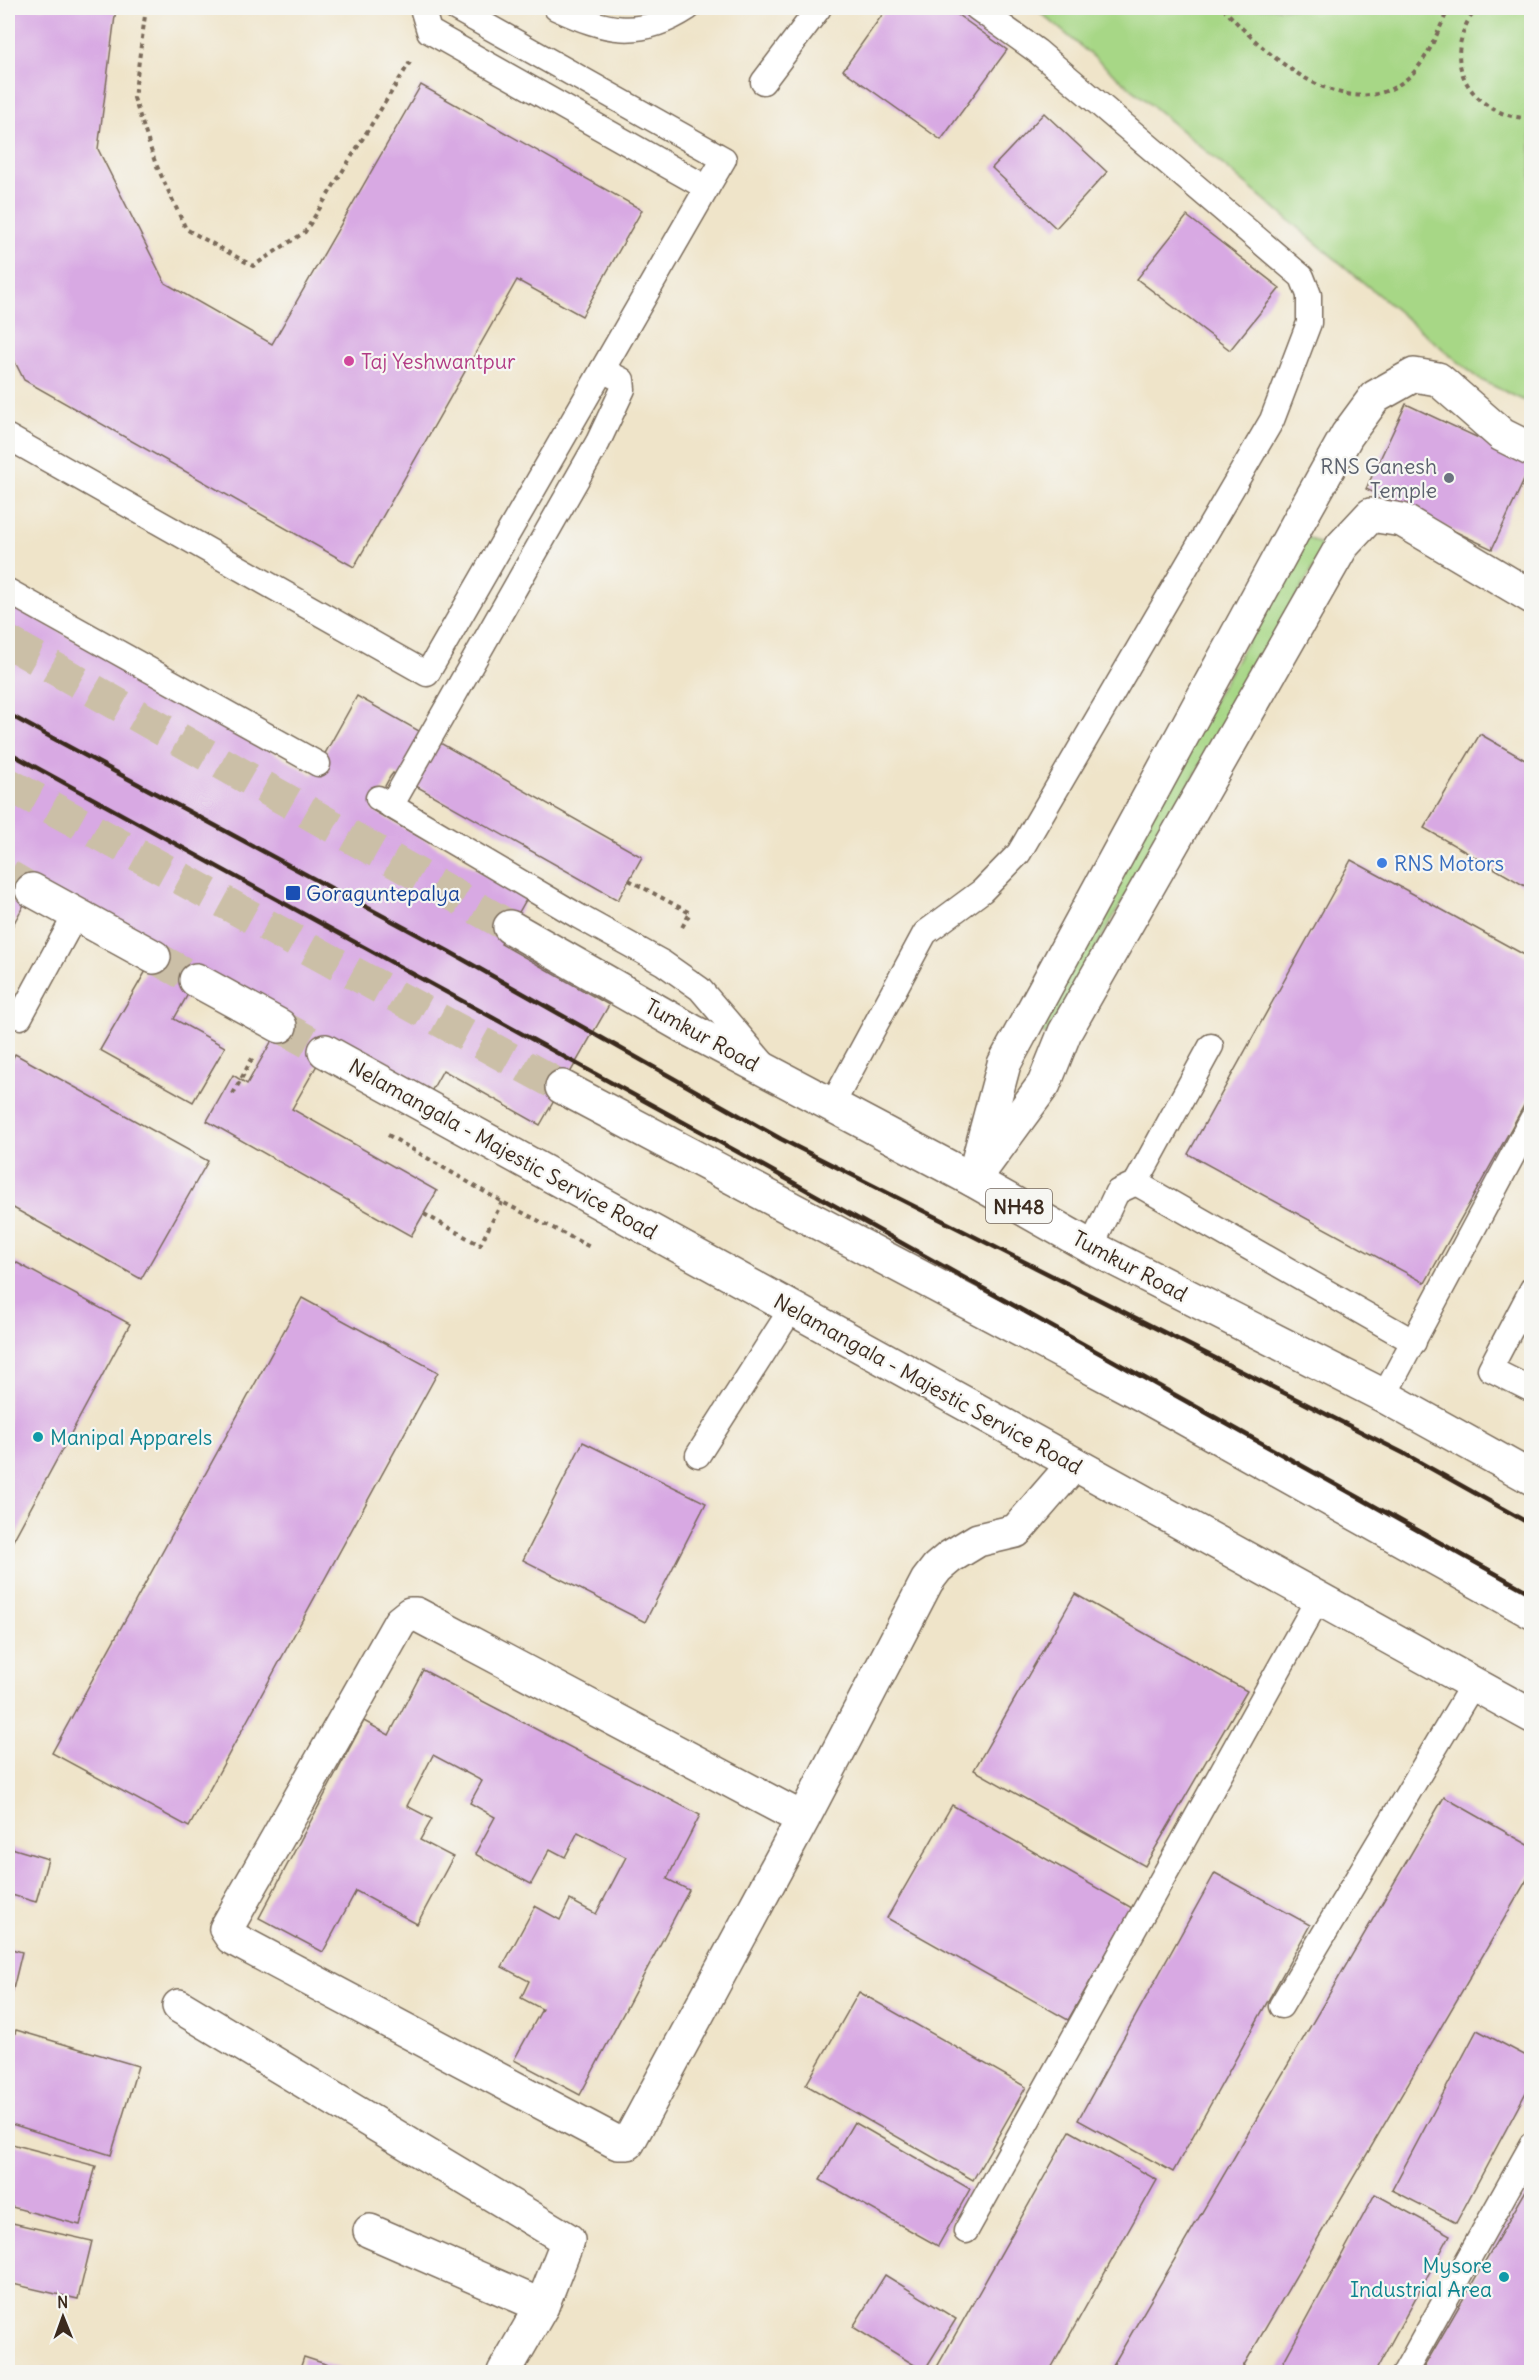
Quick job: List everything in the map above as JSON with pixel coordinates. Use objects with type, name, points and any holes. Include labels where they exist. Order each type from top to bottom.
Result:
[{"type":"main road","points":[[973,1180],[1004,1064],[1300,519],[1347,435],[1375,397],[1414,375],[1438,380],[1502,435],[1532,450]]},
{"type":"main road","points":[[973,1180],[1044,1084],[1065,1032],[1342,546],[1371,515],[1401,520],[1532,597]]},
{"type":"main road","points":[[1300,519],[1342,546]]},
{"type":"main road","points":[[32,890],[154,957]]},
{"type":"main road","name":"Tumkur Road","points":[[510,927],[644,1003],[973,1180],[1091,1247],[1384,1396],[1532,1478]]},
{"type":"main road","points":[[196,980],[280,1026]]},
{"type":"main road","name":"Nelamangala - Majestic Service Road","points":[[325,1051],[1532,1716]]},
{"type":"main road","points":[[562,1087],[1143,1395],[1532,1612]]},
{"type":"main road","points":[[803,1819],[427,1620],[410,1614],[400,1622],[226,1929],[232,1938],[618,2143],[628,2143],[803,1819],[927,1581],[950,1557],[978,1540],[1016,1531],[1074,1464]]},
{"type":"main road","points":[[179,2006],[568,2240],[542,2306],[504,2373]]},
{"type":"main road","points":[[369,2231],[542,2306]]},
{"type":"lane","points":[[422,8],[429,31],[707,188]]},
{"type":"lane","points":[[8,436],[427,674],[724,159],[455,8]]},
{"type":"lane","points":[[556,8],[586,21],[613,28],[634,30],[654,26],[687,8]]},
{"type":"lane","points":[[763,82],[819,8]]},
{"type":"lane","points":[[832,1105],[925,933],[982,891],[1019,854],[1272,420],[1309,323],[1309,295],[1302,277],[1037,51],[977,8]]},
{"type":"lane","points":[[602,370],[622,380],[623,389],[598,442],[385,802],[578,916],[663,963],[700,989],[772,1073]]},
{"type":"lane","points":[[8,591],[318,764]]},
{"type":"lane","points":[[20,1017],[76,914]]},
{"type":"lane","points":[[1091,1247],[1117,1192],[1136,1183],[1211,1046]]},
{"type":"lane","points":[[1384,1396],[1532,1119]]},
{"type":"lane","points":[[1136,1183],[1414,1342]]},
{"type":"lane","points":[[1532,1289],[1490,1369],[1532,1390]]},
{"type":"lane","points":[[698,1455],[792,1308]]},
{"type":"lane","points":[[966,2231],[1318,1599]]},
{"type":"lane","points":[[1281,2006],[1473,1684]]},
{"type":"lane","points":[[1405,2373],[1532,2145]]},
{"type":"path","points":[[146,8],[134,98],[155,162],[186,229],[254,266],[305,232],[429,31]]},
{"type":"path","points":[[1223,8],[1254,40],[1288,67],[1326,90],[1347,95],[1369,95],[1390,88],[1410,76],[1424,60],[1449,8]]},
{"type":"path","points":[[1479,8],[1464,28],[1459,48],[1461,68],[1468,86],[1494,111],[1511,117],[1532,118]]},
{"type":"path","points":[[629,880],[690,913]]},
{"type":"path","points":[[424,1214],[480,1245],[502,1202]]},
{"type":"green space","points":[[1035,8],[1531,8],[1531,404],[1479,379]]},
{"type":"green space","points":[[1307,537],[1325,547],[1046,1035],[1029,1025]]},
{"type":"building","points":[[8,8],[116,8],[98,149],[165,283],[272,344],[421,85],[642,210],[582,316],[517,280],[354,567],[24,380],[8,348]]},
{"type":"building","points":[[887,8],[948,8],[1007,50],[941,140],[843,70]]},
{"type":"building","points":[[1044,113],[1107,172],[1056,228],[992,168]]},
{"type":"building","points":[[1187,216],[1280,288],[1230,350],[1137,279]]},
{"type":"building","name":"RNS Ganesh Temple","points":[[1406,404],[1532,463],[1492,549],[1366,489]]},
{"type":"building","points":[[8,602],[313,775],[357,696],[642,857],[618,900],[393,773],[390,777],[372,810],[527,898],[501,944],[609,1005],[540,1125],[443,1070],[428,1097],[325,1051],[292,1109],[437,1191],[411,1236],[207,1121],[233,1075],[247,1084],[286,1016],[196,980],[174,1019],[225,1047],[193,1102],[100,1050],[154,957],[32,890],[8,934]]},
{"type":"building","points":[[1480,734],[1532,764],[1530,889],[1424,828]]},
{"type":"building","points":[[1351,860],[1532,959],[1532,1091],[1425,1283],[1188,1154]]},
{"type":"building","points":[[15,1054],[208,1161],[141,1279],[8,1205],[8,1068]]},
{"type":"building","name":"Manipal Apparels","points":[[8,1258],[130,1324],[8,1550]]},
{"type":"building","points":[[302,1298],[438,1372],[189,1827],[52,1753]]},
{"type":"building","points":[[583,1442],[706,1503],[645,1622],[523,1560]]},
{"type":"building","points":[[1075,1594],[1247,1691],[1145,1866],[974,1770]]},
{"type":"building","points":[[423,1670],[700,1815],[667,1879],[689,1890],[580,2095],[514,2060],[542,2009],[521,1998],[529,1981],[502,1967],[535,1906],[560,1920],[570,1900],[596,1914],[626,1857],[578,1832],[565,1857],[550,1849],[531,1884],[475,1854],[495,1817],[470,1803],[482,1781],[433,1755],[407,1806],[432,1819],[420,1840],[453,1857],[417,1924],[356,1891],[323,1952],[259,1918],[364,1721],[389,1735]]},
{"type":"building","points":[[1444,1797],[1532,1847],[1532,1871],[1240,2372],[1126,2372],[1113,2365]]},
{"type":"building","points":[[952,1805],[1132,1908],[1068,2020],[887,1918]]},
{"type":"building","points":[[8,1847],[48,1859],[36,1902],[8,1894]]},
{"type":"building","points":[[1215,1873],[1310,1925],[1173,2172],[1078,2120]]},
{"type":"building","points":[[8,1948],[22,1952],[8,2010]]},
{"type":"building","points":[[859,1992],[1026,2087],[973,2180],[806,2085]]},
{"type":"building","points":[[16,2030],[138,2066],[111,2155],[8,2123],[8,2056]]},
{"type":"building","points":[[1477,2030],[1532,2059],[1532,2081],[1456,2223],[1392,2190]]},
{"type":"building","points":[[854,2122],[970,2189],[938,2246],[820,2180]]},
{"type":"building","points":[[1070,2131],[1157,2180],[1049,2372],[948,2372],[937,2367]]},
{"type":"building","points":[[8,2143],[96,2166],[80,2225],[8,2206]]},
{"type":"building","name":"Mysore Industrial Area","points":[[1532,2180],[1532,2372],[1421,2372]]},
{"type":"building","points":[[1375,2194],[1450,2235],[1375,2372],[1278,2372]]},
{"type":"building","points":[[8,2222],[92,2241],[78,2299],[8,2283]]},
{"type":"building","points":[[885,2275],[956,2319],[924,2371],[853,2327]]},
{"type":"building","points":[[304,2357],[350,2372],[299,2372]]},
{"type":"building","points":[[43,2367],[59,2372],[41,2372]]},
{"type":"tunnel","points":[[8,642],[510,927]]},
{"type":"tunnel","points":[[8,784],[562,1087]]},
{"type":"tunnel","points":[[8,876],[32,890]]},
{"type":"tunnel","points":[[154,957],[196,980]]},
{"type":"tunnel","points":[[280,1026],[325,1051]]},
{"type":"railway","points":[[8,714],[448,951],[781,1139],[1405,1454],[1532,1525]]},
{"type":"railway","points":[[8,752],[767,1168],[1532,1594]]},
{"type":"place","name":"Taj Yeshwantpur","points":[[349,361]]},
{"type":"place","name":"RNS Ganesh Temple","points":[[1449,478]]},
{"type":"place","name":"RNS Motors","points":[[1382,863]]},
{"type":"place","name":"Goraguntepalya","points":[[293,893]]},
{"type":"place","name":"Manipal Apparels","points":[[38,1437]]},
{"type":"place","name":"Mysore Industrial Area","points":[[1504,2277]]}]
